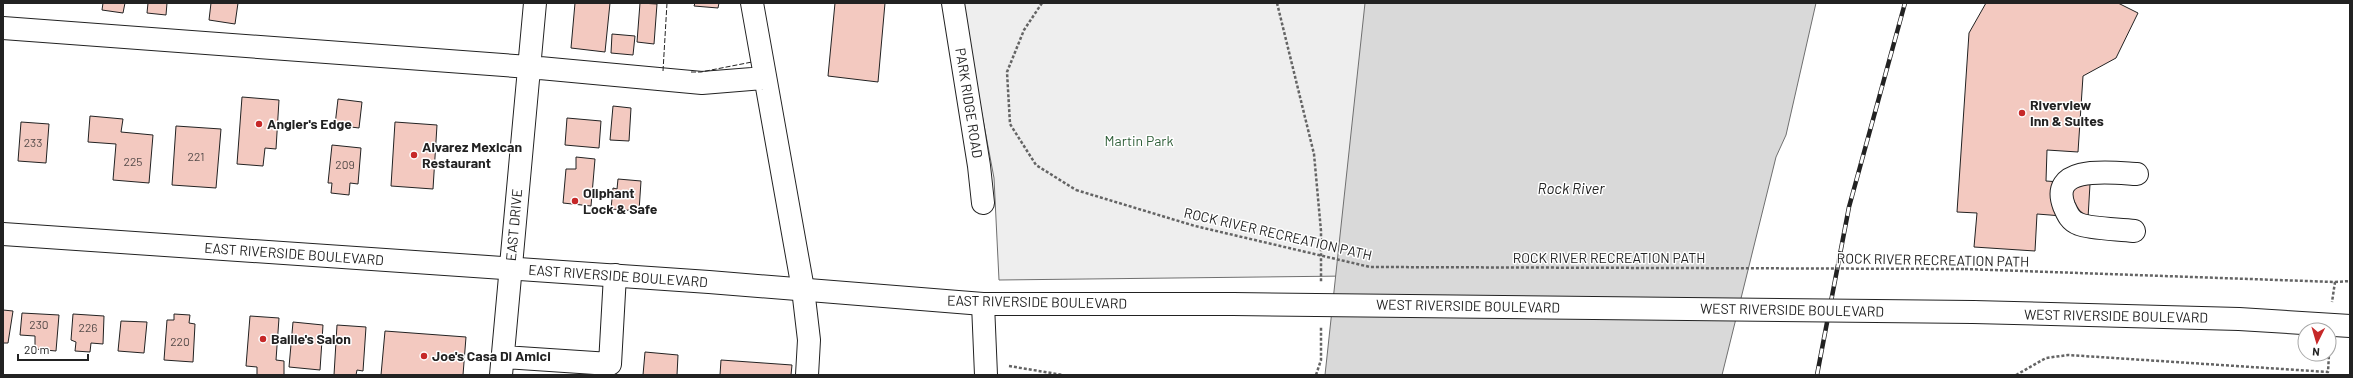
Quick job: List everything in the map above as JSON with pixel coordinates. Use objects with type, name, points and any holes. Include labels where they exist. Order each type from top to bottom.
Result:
[{"type":"main road","name":"EAST DRIVE","points":[[502,366],[535,3]]},
{"type":"main road","points":[[752,3],[803,290],[809,340],[807,375]]},
{"type":"main road","name":"PARK RIDGE ROAD","points":[[953,3],[979,166],[983,203]]},
{"type":"main road","points":[[3,28],[529,67],[702,84],[765,78]]},
{"type":"main road","points":[[2134,232],[2078,224],[2068,216],[2062,198],[2066,183],[2076,174],[2096,172],[2137,174]]},
{"type":"main road","name":"EAST RIVERSIDE BOULEVARD","points":[[3,234],[615,275],[983,304],[1233,304]]},
{"type":"main road","points":[[502,366],[541,367],[610,364],[615,275]]},
{"type":"main road","points":[[983,304],[986,368]]},
{"type":"main road","name":"WEST RIVERSIDE BOULEVARD","points":[[1233,304],[1973,312],[2239,318],[2339,325]]},
{"type":"path","name":"ROCK RIVER RECREATION PATH","points":[[1042,3],[1024,30],[1006,72],[1010,124],[1036,165],[1076,190],[1195,226],[1370,267],[1965,269],[2335,282],[2350,281]]},
{"type":"path","points":[[1276,3],[1314,154],[1321,231],[1321,284]]},
{"type":"path","points":[[2335,282],[2339,325]]},
{"type":"path","points":[[1316,375],[1321,360],[1321,322]]},
{"type":"path","points":[[2016,375],[2046,358],[2068,355],[2328,372],[2328,362]]},
{"type":"path","points":[[986,368],[1064,375]]},
{"type":"green space","name":"Martin Park","points":[[961,3],[1373,3],[1348,276],[999,280],[994,178]]},
{"type":"water","name":"Rock River","points":[[1365,3],[1816,3],[1786,135],[1776,157],[1722,375],[1325,375]]},
{"type":"building","points":[[103,3],[125,3],[123,13],[102,10]]},
{"type":"building","points":[[148,3],[167,3],[166,15],[147,13]]},
{"type":"building","points":[[211,3],[238,3],[235,24],[209,20]]},
{"type":"building","points":[[575,3],[610,3],[605,52],[571,48]]},
{"type":"building","points":[[640,3],[657,4],[654,44],[637,42]]},
{"type":"building","points":[[695,3],[719,3],[718,8],[694,6]]},
{"type":"building","points":[[835,3],[885,3],[878,82],[828,76]]},
{"type":"building","name":"Riverview Inn & Suites","points":[[1986,3],[2118,3],[2138,13],[2116,58],[2083,76],[2078,152],[2047,150],[2046,181],[2090,184],[2088,218],[2037,214],[2035,251],[1974,247],[1977,213],[1957,212],[1969,33]]},
{"type":"building","points":[[612,34],[635,36],[633,55],[611,53]]},
{"type":"building","name":"Angler's Edge","points":[[242,97],[279,100],[276,149],[265,148],[263,166],[237,164]]},
{"type":"building","points":[[338,99],[362,102],[359,128],[335,125]]},
{"type":"building","points":[[613,106],[631,108],[629,141],[610,140]]},
{"type":"building","points":[[90,116],[123,119],[121,132],[153,135],[149,183],[113,180],[116,144],[88,142]]},
{"type":"building","points":[[567,118],[601,121],[599,148],[565,145]]},
{"type":"building","points":[[21,122],[49,124],[46,163],[18,161]]},
{"type":"building","name":"Alvarez Mexican Restaurant","points":[[395,122],[437,125],[433,189],[391,186]]},
{"type":"building","points":[[176,126],[221,129],[216,188],[172,185]]},
{"type":"building","points":[[332,145],[361,148],[358,184],[350,183],[349,195],[331,193],[332,183],[328,183]]},
{"type":"building","points":[[576,157],[595,159],[591,206],[563,203],[566,169],[576,169]]},
{"type":"building","points":[[618,179],[641,181],[639,211],[611,209],[613,188],[617,189]]},
{"type":"building","points":[[3,310],[13,311],[8,343],[3,343]]},
{"type":"building","points":[[22,313],[59,315],[56,351],[35,349],[35,336],[20,335]]},
{"type":"building","points":[[73,314],[104,316],[103,344],[91,343],[90,352],[75,351],[76,342],[71,340]]},
{"type":"building","points":[[174,314],[190,315],[189,323],[195,324],[193,362],[164,360],[167,320],[174,320]]},
{"type":"building","name":"Bailie's Salon","points":[[250,316],[279,318],[276,360],[284,361],[284,375],[257,375],[257,367],[246,366]]},
{"type":"building","points":[[121,321],[147,322],[144,353],[118,351]]},
{"type":"building","points":[[293,322],[323,325],[320,370],[289,367]]},
{"type":"building","points":[[337,325],[366,327],[363,371],[357,370],[356,375],[334,375]]},
{"type":"building","name":"Joe's Casa Di Amici","points":[[385,331],[466,337],[463,375],[381,375]]},
{"type":"building","points":[[645,352],[678,355],[677,375],[643,375]]},
{"type":"building","points":[[721,360],[792,365],[791,375],[720,375]]},
{"type":"railway","points":[[1817,375],[1849,207],[1905,3]]},
{"type":"fence","points":[[663,71],[667,3]]},
{"type":"fence","points":[[691,72],[701,72],[752,62]]},
{"type":"place","name":"Riverview Inn & Suites","points":[[2022,113]]},
{"type":"place","name":"Angler's Edge","points":[[259,124]]},
{"type":"place","name":"Alvarez Mexican Restaurant","points":[[414,155]]},
{"type":"place","name":"Oliphant Lock & Safe","points":[[575,201]]},
{"type":"place","name":"Bailie's Salon","points":[[263,339]]},
{"type":"place","name":"Joe's Casa Di Amici","points":[[424,356]]}]
